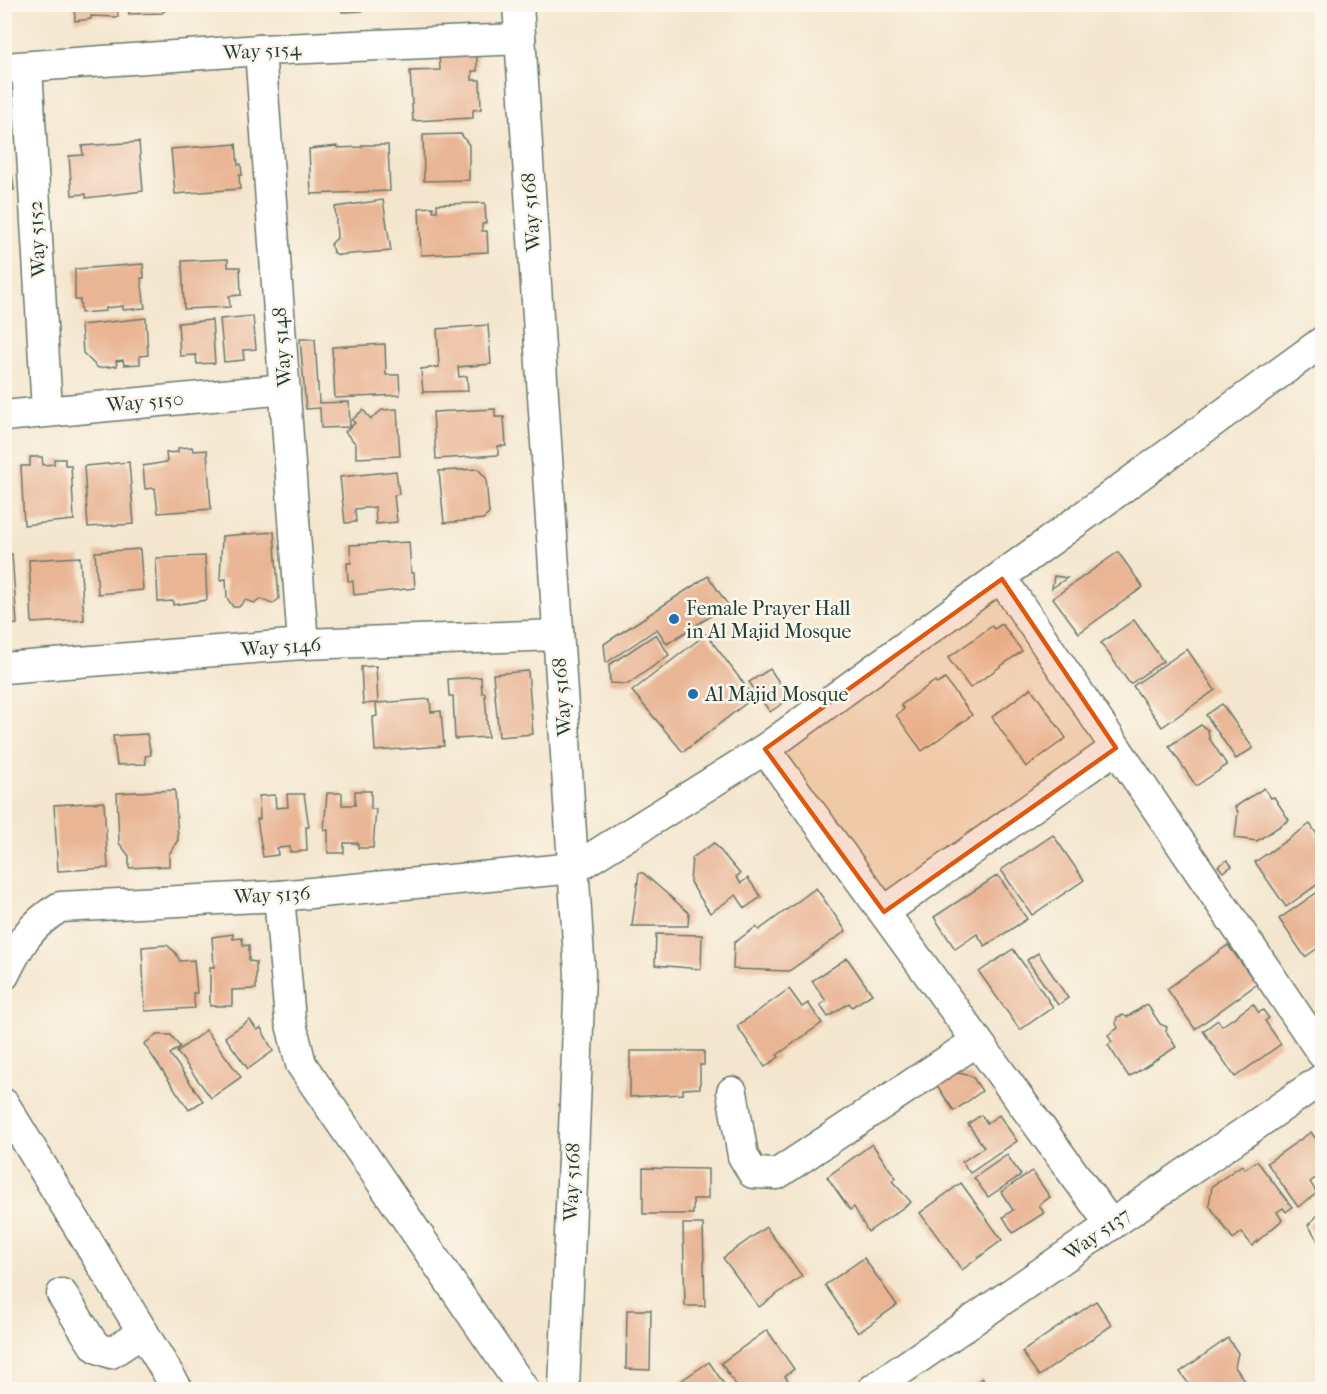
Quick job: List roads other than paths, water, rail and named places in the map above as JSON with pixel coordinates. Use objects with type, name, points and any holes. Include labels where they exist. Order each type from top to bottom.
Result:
[{"type":"street","name":"Way 5168","points":[[518,4],[580,974],[564,1389]]},
{"type":"street","name":"Way 5154","points":[[16,68],[260,50],[520,39]]},
{"type":"street","name":"Way 5148","points":[[260,50],[303,644]]},
{"type":"street","name":"Way 5152","points":[[16,68],[47,411]]},
{"type":"street","points":[[575,868],[765,749],[1002,579],[1222,414],[1323,342]]},
{"type":"street","name":"Way 5150","points":[[4,416],[285,389]]},
{"type":"street","points":[[1002,579],[1323,1053]]},
{"type":"street","name":"Way 5146","points":[[4,668],[303,644],[558,635]]},
{"type":"street","points":[[884,912],[1116,748]]},
{"type":"street","points":[[765,749],[1111,1225]]},
{"type":"street","name":"Way 5136","points":[[4,975],[19,945],[39,920],[60,907],[279,896],[575,868]]},
{"type":"street","points":[[279,896],[290,1020],[301,1064],[524,1389]]},
{"type":"street","points":[[732,1092],[743,1156],[753,1173],[777,1174],[977,1041]]},
{"type":"street","name":"Way 5137","points":[[872,1389],[1323,1079]]},
{"type":"street","points":[[4,1104],[178,1389]]},
{"type":"street","points":[[62,1294],[98,1348],[111,1353],[143,1332]]},
{"type":"place","name":"Female Prayer Hall in Al Majid Mosque","points":[[674,619]]},
{"type":"place","name":"Al Majid Mosque","points":[[693,694]]}]
